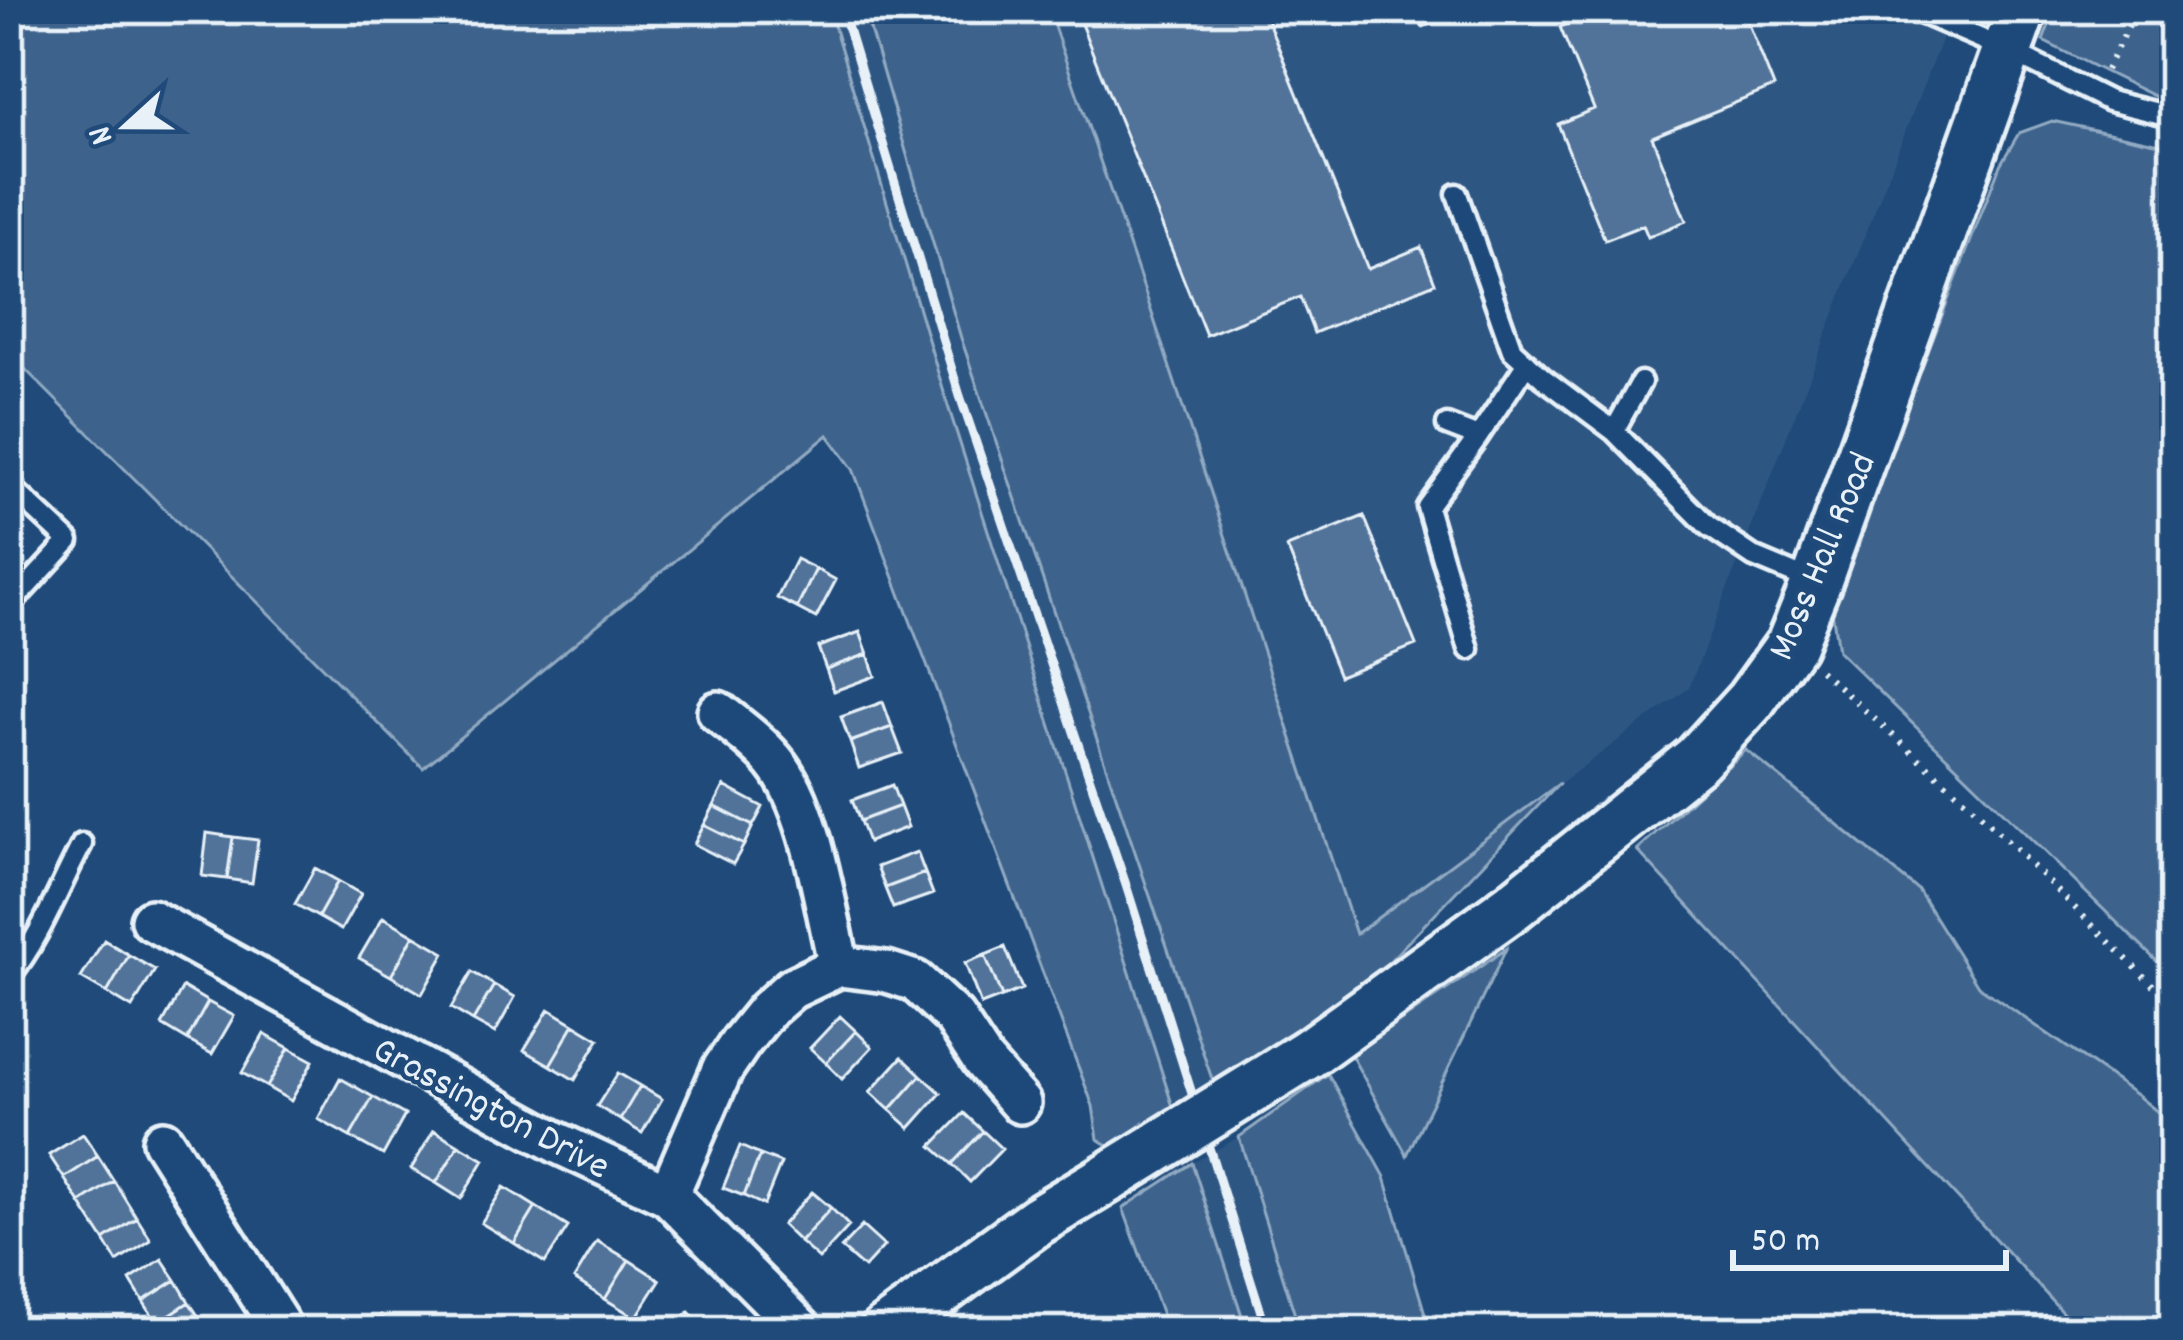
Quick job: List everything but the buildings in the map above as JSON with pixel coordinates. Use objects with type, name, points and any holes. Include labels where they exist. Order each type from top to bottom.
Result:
[{"type":"street","name":"Moss Hall Road","points":[[885,1331],[1038,1220],[1309,1053],[1514,905],[1696,759],[1750,701],[1791,644],[1816,584],[2015,29]]},
{"type":"street","points":[[718,712],[776,764],[793,791],[838,966]]},
{"type":"street","name":"Grassington Drive","points":[[151,920],[558,1143],[668,1195],[803,1331]]},
{"type":"street","points":[[668,1195],[722,1070],[741,1042],[766,1010],[791,989],[838,966],[915,981],[954,1017],[983,1061],[1020,1103]]},
{"type":"street","points":[[164,1142],[283,1331]]},
{"type":"lane","points":[[1923,14],[2015,29],[2094,94],[2174,117]]},
{"type":"lane","points":[[1457,194],[1512,350],[1613,431],[1708,526],[1754,557],[1816,584]]},
{"type":"lane","points":[[1469,649],[1427,508],[1526,364]]},
{"type":"lane","points":[[1613,431],[1641,382]]},
{"type":"lane","points":[[1448,425],[1478,437]]},
{"type":"lane","points":[[9,485],[69,541],[9,606]]},
{"type":"lane","points":[[9,977],[30,950],[82,844]]},
{"type":"path","points":[[2094,94],[2137,9]]},
{"type":"path","points":[[1791,644],[1972,806],[2174,1006]]},
{"type":"shaded area","points":[[9,9],[829,9],[948,406],[1174,1110],[1110,1146],[1098,1139],[1093,1106],[853,469],[828,435],[423,768],[9,353]]},
{"type":"shaded area","points":[[829,9],[864,9],[961,338],[1214,1085],[1174,1110],[948,406]]},
{"type":"shaded area","points":[[864,9],[1048,9],[1356,934],[1560,783],[1359,993],[1214,1085],[961,338]]},
{"type":"shaded area","points":[[1048,9],[1953,9],[1689,688],[1356,935],[1142,283]]},
{"type":"shaded area","points":[[2055,9],[2174,9],[2174,106],[2043,41]]},
{"type":"shaded area","points":[[2052,121],[2174,147],[2174,978],[1838,651],[1831,604],[2000,165],[2019,133]]},
{"type":"shaded area","points":[[1746,750],[1918,890],[1978,986],[2174,1125],[2174,1331],[2080,1331],[1637,850]]},
{"type":"shaded area","points":[[1506,949],[1407,1155],[1351,1055]]},
{"type":"shaded area","points":[[1328,1074],[1385,1177],[1430,1331],[1300,1331],[1239,1137]]},
{"type":"shaded area","points":[[1239,1137],[1300,1331],[1247,1331],[1192,1163]]},
{"type":"shaded area","points":[[1192,1163],[1247,1331],[1168,1331],[1123,1208]]},
{"type":"railway","points":[[842,9],[960,396],[1126,885],[1267,1331]]}]
